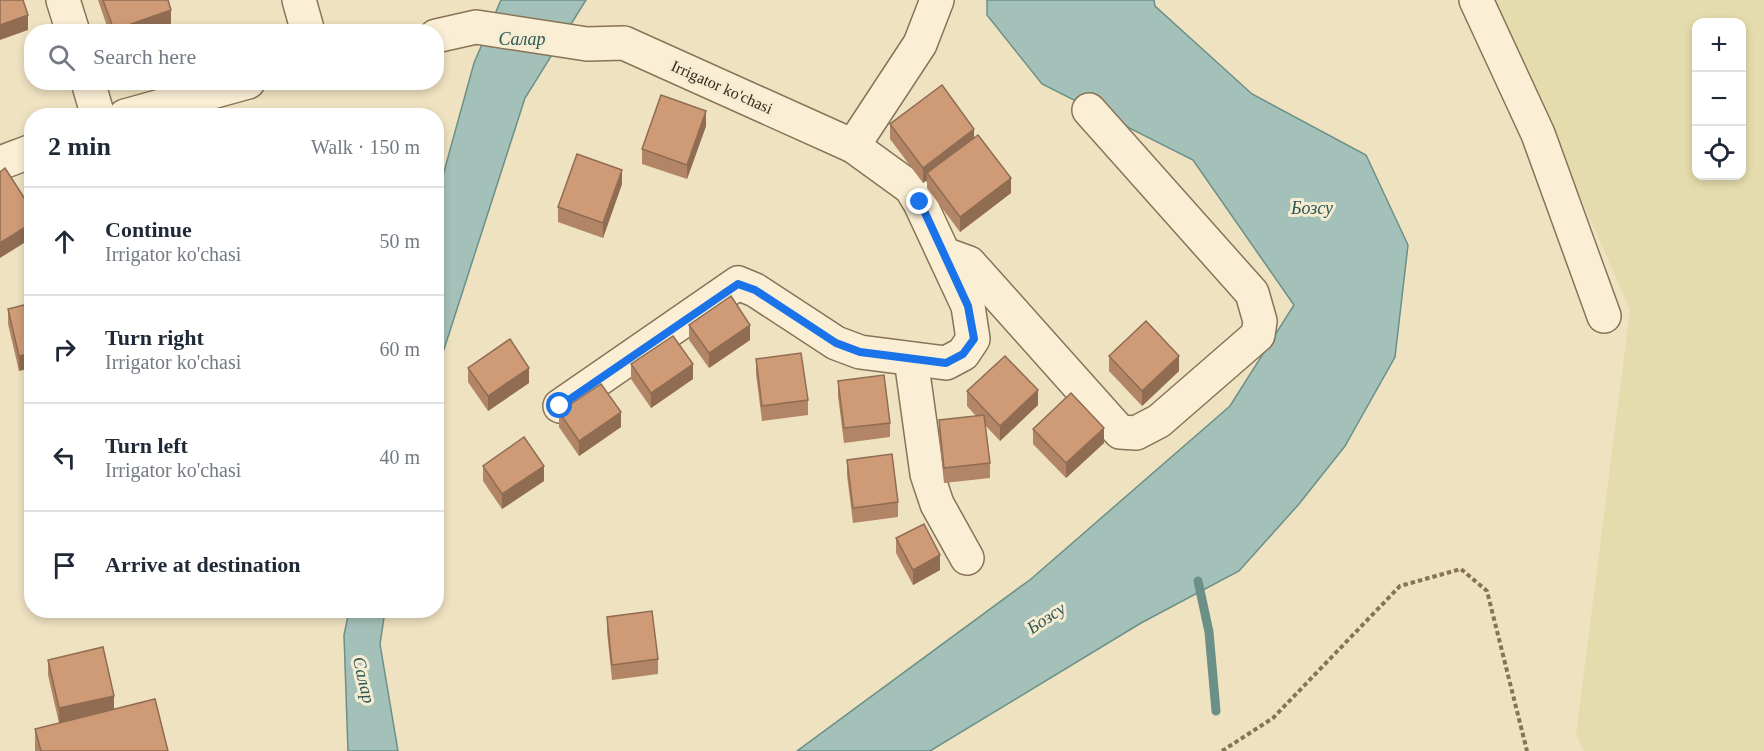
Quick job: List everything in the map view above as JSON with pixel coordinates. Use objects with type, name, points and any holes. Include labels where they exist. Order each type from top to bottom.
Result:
[{"type":"street","points":[[63,0],[70,24]]},
{"type":"street","points":[[299,0],[306,24]]},
{"type":"street","points":[[853,146],[920,44],[937,0]]},
{"type":"street","points":[[1476,0],[1538,134],[1604,316]]},
{"type":"street","name":"Irrigator ko'chasi","points":[[444,34],[476,27],[587,44],[624,43],[853,146],[910,188],[920,202],[968,306],[974,339],[963,354],[946,363],[860,352],[836,343],[755,290],[738,284],[560,406]]},
{"type":"street","points":[[90,90],[96,108]]},
{"type":"street","points":[[154,108],[219,90]]},
{"type":"street","points":[[944,254],[969,263],[1120,432],[1136,433],[1159,421],[1258,335],[1260,321],[1251,293],[1089,110]]},
{"type":"street","points":[[0,163],[24,154]]},
{"type":"street","points":[[911,359],[927,474],[937,504],[967,558]]},
{"type":"path","points":[[1221,751],[1274,718],[1400,586],[1461,569],[1487,591],[1527,751]]},
{"type":"shaded area","points":[[1494,0],[1764,0],[1764,751],[1584,751],[1576,735],[1630,310]]},
{"type":"water","name":"Салар","points":[[501,0],[586,0],[525,98],[444,349],[444,172],[474,63]]},
{"type":"water","name":"Бозсу","points":[[987,0],[1154,0],[1155,6],[1252,94],[1366,155],[1408,245],[1395,357],[1345,446],[1299,504],[1239,571],[1141,623],[930,751],[797,751],[1031,579],[1230,406],[1294,305],[1193,160],[1042,84],[987,15]]},
{"type":"water","name":"Салар","points":[[348,618],[384,618],[380,644],[398,751],[348,751],[344,635]]},
{"type":"building","points":[[0,0],[23,0],[28,15],[0,25]]},
{"type":"building","points":[[103,0],[168,0],[171,10],[131,24],[112,24]]},
{"type":"building","points":[[942,85],[974,129],[923,168],[890,124]]},
{"type":"building","points":[[661,95],[706,111],[687,165],[642,149]]},
{"type":"building","points":[[978,135],[1011,178],[960,217],[927,173]]},
{"type":"building","points":[[577,154],[622,170],[603,223],[558,207]]},
{"type":"building","points":[[5,168],[24,198],[24,228],[0,243],[0,172]]},
{"type":"building","points":[[731,296],[750,325],[709,353],[689,325]]},
{"type":"building","points":[[24,305],[24,355],[19,356],[8,309]]},
{"type":"building","points":[[1146,321],[1179,356],[1142,391],[1109,356]]},
{"type":"building","points":[[673,336],[693,364],[651,393],[631,364]]},
{"type":"building","points":[[510,339],[529,368],[488,396],[468,368]]},
{"type":"building","points":[[801,353],[808,400],[762,406],[756,359]]},
{"type":"building","points":[[1005,356],[1038,390],[1000,426],[967,391]]},
{"type":"building","points":[[884,375],[890,423],[844,428],[838,381]]},
{"type":"building","points":[[601,384],[621,412],[579,441],[559,412]]},
{"type":"building","points":[[1071,393],[1104,428],[1066,463],[1033,429]]},
{"type":"building","points":[[984,415],[990,463],[944,468],[939,420]]},
{"type":"building","points":[[524,437],[544,466],[502,494],[483,466]]},
{"type":"building","points":[[892,454],[898,502],[853,508],[847,460]]},
{"type":"building","points":[[924,524],[940,555],[913,570],[896,538]]},
{"type":"building","points":[[652,611],[658,659],[612,665],[607,617]]},
{"type":"building","points":[[103,647],[114,696],[59,708],[48,660]]},
{"type":"building","points":[[155,699],[168,751],[41,751],[35,729]]},
{"type":"waterway","points":[[1198,581],[1209,632],[1216,711]]},
{"type":"route","points":[[560,406],[738,284],[755,290],[836,343],[860,352],[946,363],[963,354],[974,339],[968,306],[920,202]]}]
